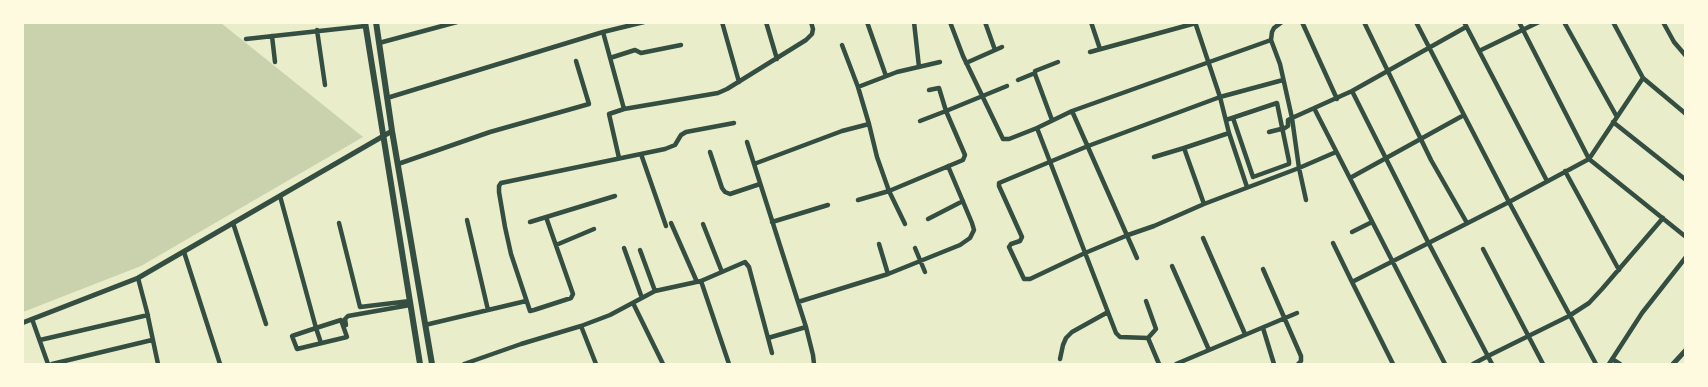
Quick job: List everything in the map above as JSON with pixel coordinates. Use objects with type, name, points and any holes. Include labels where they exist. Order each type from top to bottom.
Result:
[{"type":"main road","points":[[376,22],[392,131],[432,364]]},
{"type":"main road","points":[[365,24],[420,364]]},
{"type":"street","points":[[379,43],[457,22]]},
{"type":"street","points":[[388,98],[603,32],[644,22]]},
{"type":"street","points":[[722,22],[739,82]]},
{"type":"street","points":[[766,22],[777,58]]},
{"type":"street","points":[[619,158],[609,114],[624,109],[718,93],[727,89],[798,46],[812,34],[811,22]]},
{"type":"street","points":[[867,22],[886,76]]},
{"type":"street","points":[[914,22],[918,67]]},
{"type":"street","points":[[950,22],[966,63],[1003,139],[1009,139],[1037,128],[1072,111],[1271,40]]},
{"type":"street","points":[[986,22],[995,50]]},
{"type":"street","points":[[1091,22],[1100,49]]},
{"type":"street","points":[[1282,22],[1272,32],[1271,40],[1280,64],[1292,118],[1299,168],[1306,200]]},
{"type":"street","points":[[1302,22],[1337,98]]},
{"type":"street","points":[[1364,22],[1430,160],[1467,223]]},
{"type":"street","points":[[1416,22],[1509,202],[1596,364]]},
{"type":"street","points":[[1519,22],[1589,159],[1686,237]]},
{"type":"street","points":[[1479,51],[1539,22]]},
{"type":"street","points":[[1564,22],[1617,117]]},
{"type":"street","points":[[1613,22],[1643,78],[1686,114]]},
{"type":"street","points":[[1663,22],[1674,42],[1686,56]]},
{"type":"street","points":[[1090,52],[1196,23],[1247,187]]},
{"type":"street","points":[[246,38],[365,24]]},
{"type":"street","points":[[1269,132],[1288,126],[1288,121],[1292,118],[1352,91],[1430,48],[1465,25],[1547,181]]},
{"type":"street","points":[[317,30],[325,85]]},
{"type":"street","points":[[603,32],[624,109]]},
{"type":"street","points":[[272,36],[275,62]]},
{"type":"street","points":[[610,58],[635,50],[641,53],[681,44]]},
{"type":"street","points":[[842,45],[858,87],[877,157],[889,191],[905,224]]},
{"type":"street","points":[[966,63],[1002,47]]},
{"type":"street","points":[[398,164],[490,132],[588,104],[576,61]]},
{"type":"street","points":[[858,87],[886,76],[940,62]]},
{"type":"street","points":[[1018,80],[1058,62]]},
{"type":"street","points":[[1035,73],[1052,120]]},
{"type":"street","points":[[1352,282],[1589,159],[1643,78]]},
{"type":"street","points":[[1283,80],[1220,97],[1088,146],[1001,182],[998,185],[1022,237],[1020,241],[1010,245],[1022,277],[1026,280],[1128,235],[1336,152]]},
{"type":"street","points":[[920,121],[1007,86]]},
{"type":"street","points":[[858,200],[889,191],[963,160],[966,157],[946,111],[939,88],[929,90]]},
{"type":"street","points":[[1352,91],[1492,364]]},
{"type":"street","points":[[1226,120],[1276,103],[1278,104],[1289,164],[1254,177],[1233,118]]},
{"type":"street","points":[[1314,108],[1445,364]]},
{"type":"street","points":[[1072,111],[1137,258]]},
{"type":"street","points":[[1350,178],[1464,115]]},
{"type":"street","points":[[1613,122],[1686,180]]},
{"type":"street","points":[[546,217],[574,294],[571,298],[530,311],[511,254],[499,186],[506,182],[641,154],[675,145],[681,136],[690,130],[734,123]]},
{"type":"street","points":[[754,164],[842,131],[869,124]]},
{"type":"street","points":[[1037,128],[1116,333],[1120,337],[1148,338]]},
{"type":"street","points":[[22,323],[138,278],[392,131]]},
{"type":"street","points":[[1154,157],[1229,133]]},
{"type":"street","points":[[747,142],[806,327],[814,364]]},
{"type":"street","points":[[1184,148],[1204,204]]},
{"type":"street","points":[[710,152],[725,192],[730,194],[760,184]]},
{"type":"street","points":[[641,154],[669,224],[699,281],[729,364]]},
{"type":"street","points":[[798,302],[888,274],[960,245],[973,235],[972,223],[948,166]]},
{"type":"street","points":[[1566,171],[1619,270]]},
{"type":"street","points":[[280,196],[321,343]]},
{"type":"street","points":[[530,222],[614,196]]},
{"type":"street","points":[[928,219],[963,201]]},
{"type":"street","points":[[772,222],[828,205]]},
{"type":"street","points":[[1473,364],[1569,316],[1589,303],[1663,218]]},
{"type":"street","points":[[467,220],[488,310]]},
{"type":"street","points":[[1352,232],[1372,222]]},
{"type":"street","points":[[234,223],[266,324]]},
{"type":"street","points":[[340,223],[360,307],[410,303]]},
{"type":"street","points":[[703,224],[722,272]]},
{"type":"street","points":[[556,245],[594,229]]},
{"type":"street","points":[[1203,238],[1245,334]]},
{"type":"street","points":[[1333,243],[1393,364]]},
{"type":"street","points":[[879,244],[888,274]]},
{"type":"street","points":[[624,248],[642,298]]},
{"type":"street","points":[[915,248],[925,272]]},
{"type":"street","points":[[1483,249],[1543,364]]},
{"type":"street","points":[[640,250],[655,291]]},
{"type":"street","points":[[184,252],[220,364]]},
{"type":"street","points":[[1609,364],[1642,313],[1686,257]]},
{"type":"street","points":[[464,364],[581,326],[610,315],[655,291],[699,281],[745,262],[748,264],[772,353]]},
{"type":"street","points":[[1172,266],[1209,350]]},
{"type":"street","points":[[1263,269],[1300,356],[1301,360],[1298,364]]},
{"type":"street","points":[[138,278],[158,364]]},
{"type":"street","points":[[425,325],[526,301]]},
{"type":"street","points":[[1146,301],[1156,329],[1148,338]]},
{"type":"street","points":[[348,334],[346,317],[410,303]]},
{"type":"street","points":[[633,303],[663,364]]},
{"type":"street","points":[[1060,359],[1066,338],[1072,332],[1108,312]]},
{"type":"street","points":[[1176,364],[1297,313]]},
{"type":"street","points":[[40,340],[148,315]]},
{"type":"street","points":[[32,319],[48,364]]},
{"type":"street","points":[[342,321],[346,338],[298,349],[292,336],[316,328],[342,321]]},
{"type":"street","points":[[581,326],[596,364]]},
{"type":"street","points":[[768,338],[806,327]]},
{"type":"street","points":[[1263,328],[1274,364]]},
{"type":"street","points":[[1148,338],[1159,364]]},
{"type":"street","points":[[52,364],[152,340]]},
{"type":"street","points":[[1673,364],[1686,350]]},
{"type":"street","points":[[1612,359],[1620,364]]},
{"type":"green space","points":[[23,22],[221,23],[363,137],[141,266],[23,312]]}]
